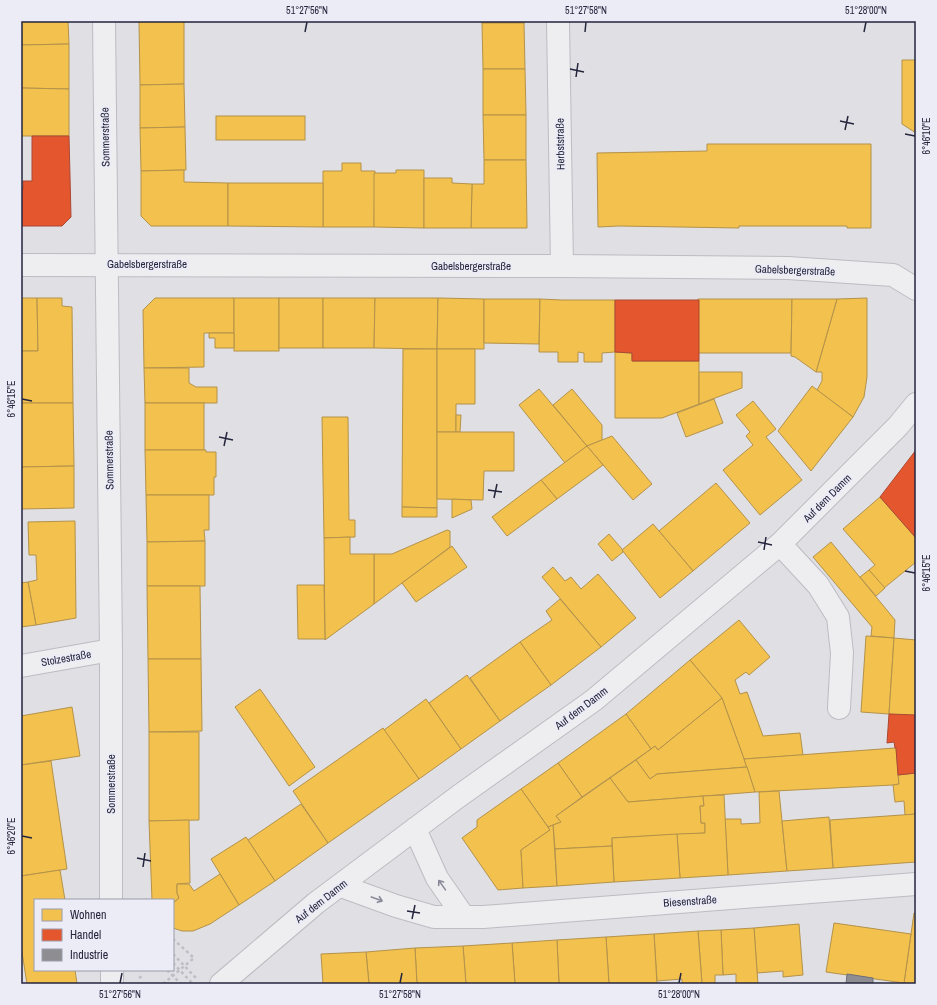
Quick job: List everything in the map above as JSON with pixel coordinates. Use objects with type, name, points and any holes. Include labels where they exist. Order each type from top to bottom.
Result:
[{"type":"street","name":"Sommerstraße","points":[[104,21],[111,650],[111,899]]},
{"type":"street","name":"Herbststraße","points":[[558,21],[562,266]]},
{"type":"street","name":"Gabelsbergerstraße","points":[[21,265],[107,264],[788,268],[893,275],[916,289]]},
{"type":"street","name":"Auf dem Damm","points":[[221,984],[316,903],[459,796],[594,700],[780,544],[898,426],[916,404]]},
{"type":"street","points":[[780,544],[818,585],[838,617],[842,653],[839,708]]},
{"type":"street","name":"Stolzestraße","points":[[21,666],[111,650]]},
{"type":"street","points":[[415,829],[437,878],[464,917]]},
{"type":"street","name":"Biesenstraße","points":[[340,886],[396,906],[434,917],[482,917],[916,884]]},
{"type":"street","points":[[112,971],[112,984]]},
{"type":"path","points":[[163,984],[194,958],[174,939]]},
{"type":"path","points":[[174,955],[196,979]]},
{"type":"path","points":[[174,964],[192,984]]},
{"type":"path","points":[[168,971],[181,984]]},
{"type":"building: Wohnen","points":[[21,21],[68,21],[69,44],[22,45]]},
{"type":"building: Wohnen","points":[[139,21],[184,21],[184,84],[140,85]]},
{"type":"building: Wohnen","points":[[482,21],[524,21],[524,23],[482,23]]},
{"type":"building: Wohnen","points":[[482,23],[524,23],[525,69],[483,69]]},
{"type":"building: Wohnen","points":[[69,44],[69,89],[21,88],[21,45]]},
{"type":"building: Wohnen","points":[[902,60],[916,60],[916,133],[902,124]]},
{"type":"building: Wohnen","points":[[483,69],[525,69],[526,115],[483,115]]},
{"type":"building: Wohnen","points":[[184,84],[185,127],[140,128],[140,85]]},
{"type":"building: Wohnen","points":[[21,88],[69,89],[69,136],[21,136]]},
{"type":"building: Wohnen","points":[[483,115],[526,115],[526,160],[484,160]]},
{"type":"building: Wohnen","points":[[216,116],[305,116],[305,140],[216,140]]},
{"type":"building: Wohnen","points":[[185,127],[186,170],[141,171],[140,128]]},
{"type":"building: Wohnen","points":[[707,144],[871,144],[871,228],[847,228],[847,226],[739,226],[739,228],[598,227],[597,153],[707,151]]},
{"type":"building: Wohnen","points":[[484,160],[526,160],[527,228],[471,228],[472,184],[484,184]]},
{"type":"building: Wohnen","points":[[342,163],[361,163],[361,171],[375,171],[374,227],[323,227],[323,171],[342,171]]},
{"type":"building: Wohnen","points":[[184,170],[184,182],[228,183],[228,226],[151,226],[141,216],[141,171]]},
{"type":"building: Wohnen","points":[[396,170],[424,170],[424,228],[374,227],[374,173],[396,173]]},
{"type":"building: Wohnen","points":[[424,178],[452,178],[452,183],[472,184],[471,228],[424,228]]},
{"type":"building: Wohnen","points":[[228,183],[323,183],[323,227],[228,226]]},
{"type":"building: Wohnen","points":[[21,298],[37,298],[38,351],[21,351]]},
{"type":"building: Wohnen","points":[[37,298],[62,298],[62,306],[72,307],[73,403],[21,403],[21,351],[38,351]]},
{"type":"building: Wohnen","points":[[155,298],[234,298],[234,333],[204,333],[204,367],[144,368],[143,310]]},
{"type":"building: Wohnen","points":[[234,298],[279,298],[279,351],[234,351]]},
{"type":"building: Wohnen","points":[[279,298],[323,298],[323,348],[279,348]]},
{"type":"building: Wohnen","points":[[323,298],[375,298],[374,348],[323,348]]},
{"type":"building: Wohnen","points":[[375,298],[438,298],[437,349],[374,348]]},
{"type":"building: Wohnen","points":[[438,298],[484,299],[484,349],[437,349]]},
{"type":"building: Wohnen","points":[[867,298],[867,377],[864,397],[853,417],[817,390],[822,381],[822,372],[816,372],[837,299]]},
{"type":"building: Wohnen","points":[[484,299],[540,299],[539,344],[484,343]]},
{"type":"building: Wohnen","points":[[540,299],[615,300],[615,352],[602,353],[602,362],[584,362],[584,353],[578,352],[578,362],[558,362],[558,352],[539,352]]},
{"type":"building: Wohnen","points":[[698,299],[792,299],[791,353],[698,353]]},
{"type":"building: Wohnen","points":[[792,299],[837,299],[816,372],[795,357],[791,356]]},
{"type":"building: Wohnen","points":[[209,333],[234,333],[234,348],[215,348],[215,338],[209,338]]},
{"type":"building: Wohnen","points":[[403,349],[437,349],[437,508],[402,507]]},
{"type":"building: Wohnen","points":[[437,349],[475,349],[475,404],[456,404],[456,432],[437,432]]},
{"type":"building: Wohnen","points":[[615,352],[632,353],[632,361],[699,361],[699,404],[662,418],[615,418]]},
{"type":"building: Wohnen","points":[[144,368],[189,368],[189,383],[196,387],[217,387],[217,403],[145,403]]},
{"type":"building: Wohnen","points":[[699,372],[742,372],[742,388],[699,404]]},
{"type":"building: Wohnen","points":[[812,386],[853,417],[811,471],[778,431]]},
{"type":"building: Wohnen","points":[[539,389],[587,446],[565,463],[519,405]]},
{"type":"building: Wohnen","points":[[572,389],[602,425],[602,440],[587,446],[553,405]]},
{"type":"building: Wohnen","points":[[714,399],[723,423],[686,437],[677,413]]},
{"type":"building: Wohnen","points":[[753,401],[776,429],[766,437],[802,480],[760,515],[723,470],[753,445],[746,436],[750,432],[736,415]]},
{"type":"building: Wohnen","points":[[21,403],[73,403],[74,466],[21,467]]},
{"type":"building: Wohnen","points":[[145,403],[204,403],[204,450],[145,450]]},
{"type":"building: Wohnen","points":[[456,415],[461,415],[460,432],[456,432]]},
{"type":"building: Wohnen","points":[[322,417],[348,417],[349,520],[355,520],[355,537],[324,538]]},
{"type":"building: Wohnen","points":[[437,432],[514,432],[514,471],[484,471],[483,500],[437,499]]},
{"type":"building: Wohnen","points":[[612,436],[652,484],[633,500],[587,446]]},
{"type":"building: Wohnen","points":[[587,446],[603,465],[557,499],[541,480]]},
{"type":"building: Wohnen","points":[[145,450],[206,450],[206,452],[216,452],[214,495],[146,495]]},
{"type":"building: Wohnen","points":[[74,466],[74,508],[21,509],[21,467]]},
{"type":"building: Wohnen","points":[[541,480],[557,499],[507,536],[492,517]]},
{"type":"building: Wohnen","points":[[716,483],[750,523],[693,571],[659,531]]},
{"type":"building: Wohnen","points":[[146,495],[209,495],[209,530],[204,530],[205,541],[147,542]]},
{"type":"building: Wohnen","points":[[880,497],[916,538],[916,562],[884,588],[869,570],[875,565],[843,529]]},
{"type":"building: Wohnen","points":[[452,499],[471,500],[472,509],[452,518]]},
{"type":"building: Wohnen","points":[[402,507],[437,508],[437,517],[402,517]]},
{"type":"building: Wohnen","points":[[75,521],[76,618],[36,625],[28,582],[37,580],[36,555],[29,555],[28,522]]},
{"type":"building: Wohnen","points":[[653,524],[693,571],[660,598],[622,550]]},
{"type":"building: Wohnen","points":[[447,530],[450,531],[450,547],[374,604],[374,554],[392,554]]},
{"type":"building: Wohnen","points":[[609,534],[623,552],[612,561],[598,544]]},
{"type":"building: Wohnen","points":[[350,537],[350,554],[374,554],[374,604],[325,640],[324,538]]},
{"type":"building: Wohnen","points":[[205,541],[205,586],[147,586],[147,542]]},
{"type":"building: Wohnen","points":[[831,542],[895,620],[894,638],[871,636],[872,627],[813,557]]},
{"type":"building: Wohnen","points":[[452,546],[467,567],[416,602],[402,583]]},
{"type":"building: Wohnen","points":[[553,567],[565,581],[571,577],[581,589],[598,574],[636,618],[601,647],[542,577]]},
{"type":"building: Wohnen","points":[[869,570],[885,588],[876,596],[860,577]]},
{"type":"building: Wohnen","points":[[28,582],[36,625],[21,627],[21,583]]},
{"type":"building: Wohnen","points":[[297,585],[324,585],[325,639],[298,639]]},
{"type":"building: Wohnen","points":[[147,586],[200,586],[201,659],[148,659]]},
{"type":"building: Wohnen","points":[[560,599],[601,647],[551,685],[520,642],[552,620],[546,611]]},
{"type":"building: Wohnen","points":[[739,620],[770,657],[749,675],[746,672],[735,680],[740,694],[747,692],[763,736],[800,733],[803,755],[744,759],[722,698],[690,660]]},
{"type":"building: Wohnen","points":[[866,636],[894,638],[889,714],[861,712]]},
{"type":"building: Wohnen","points":[[894,638],[916,640],[916,715],[914,716],[889,714]]},
{"type":"building: Wohnen","points":[[520,642],[551,685],[500,721],[470,678]]},
{"type":"building: Wohnen","points":[[148,659],[201,659],[202,731],[149,732]]},
{"type":"building: Wohnen","points":[[690,660],[722,698],[658,750],[655,746],[651,749],[626,714]]},
{"type":"building: Wohnen","points":[[467,675],[500,721],[461,749],[429,703]]},
{"type":"building: Wohnen","points":[[260,689],[315,767],[289,786],[235,707]]},
{"type":"building: Wohnen","points":[[722,698],[747,767],[657,774],[650,779],[636,760],[655,746],[658,750]]},
{"type":"building: Wohnen","points":[[426,699],[461,749],[419,779],[384,730]]},
{"type":"building: Wohnen","points":[[72,707],[80,756],[21,765],[21,716]]},
{"type":"building: Wohnen","points":[[626,714],[651,749],[582,797],[558,763]]},
{"type":"building: Wohnen","points":[[383,728],[419,779],[328,843],[293,791]]},
{"type":"building: Wohnen","points":[[149,732],[199,732],[199,820],[149,821]]},
{"type":"building: Wohnen","points":[[896,748],[899,784],[893,785],[755,792],[744,759]]},
{"type":"building: Wohnen","points":[[636,760],[650,779],[657,774],[747,767],[755,792],[628,802],[610,778]]},
{"type":"building: Wohnen","points":[[51,761],[67,869],[21,876],[21,765]]},
{"type":"building: Wohnen","points":[[558,763],[582,797],[556,816],[561,822],[548,827],[521,789]]},
{"type":"building: Wohnen","points":[[916,773],[916,814],[905,815],[904,801],[895,802],[893,785],[899,784],[898,775]]},
{"type":"building: Wohnen","points":[[610,778],[628,802],[703,796],[704,806],[700,806],[701,823],[705,823],[705,833],[612,838],[612,846],[555,849],[553,825],[561,822],[556,816]]},
{"type":"building: Wohnen","points":[[521,789],[550,830],[521,850],[523,888],[498,890],[462,838],[477,827],[477,820]]},
{"type":"building: Wohnen","points":[[779,791],[787,871],[728,875],[725,819],[741,819],[741,824],[760,823],[759,792]]},
{"type":"building: Wohnen","points":[[724,795],[728,875],[680,878],[677,834],[705,833],[705,823],[701,823],[700,806],[704,806],[703,796]]},
{"type":"building: Wohnen","points":[[301,804],[328,843],[275,881],[248,840]]},
{"type":"building: Wohnen","points":[[916,814],[916,862],[833,868],[830,820]]},
{"type":"building: Wohnen","points":[[829,817],[833,868],[787,871],[782,821]]},
{"type":"building: Wohnen","points":[[189,820],[190,883],[177,884],[177,893],[179,898],[174,902],[174,899],[152,899],[149,821]]},
{"type":"building: Wohnen","points":[[553,825],[557,886],[523,888],[521,850],[550,830],[548,827]]},
{"type":"building: Wohnen","points":[[677,834],[680,878],[614,882],[612,838]]},
{"type":"building: Wohnen","points":[[246,837],[275,881],[239,905],[211,859]]},
{"type":"building: Wohnen","points":[[612,846],[614,882],[557,886],[555,849]]},
{"type":"building: Wohnen","points":[[60,870],[65,899],[34,899],[34,971],[75,971],[77,984],[27,984],[21,946],[21,876]]},
{"type":"building: Wohnen","points":[[220,874],[239,905],[210,924],[193,931],[182,931],[174,928],[174,902],[179,898],[177,893],[177,884],[189,884],[194,891]]},
{"type":"building: Wohnen","points":[[914,913],[916,914],[916,984],[904,983]]},
{"type":"building: Wohnen","points":[[834,923],[911,934],[904,983],[826,972]]},
{"type":"building: Wohnen","points":[[799,924],[803,975],[783,977],[783,971],[757,973],[754,928]]},
{"type":"building: Wohnen","points":[[754,928],[758,984],[736,984],[736,974],[723,975],[721,930]]},
{"type":"building: Wohnen","points":[[721,930],[723,975],[715,975],[715,983],[702,984],[698,931]]},
{"type":"building: Wohnen","points":[[698,931],[702,984],[682,984],[682,979],[657,981],[654,934]]},
{"type":"building: Wohnen","points":[[654,934],[657,984],[609,984],[606,937]]},
{"type":"building: Wohnen","points":[[606,937],[609,984],[559,984],[557,940]]},
{"type":"building: Wohnen","points":[[557,940],[559,984],[515,984],[512,943]]},
{"type":"building: Wohnen","points":[[512,943],[515,984],[466,984],[463,946]]},
{"type":"building: Wohnen","points":[[463,946],[466,984],[417,984],[415,948]]},
{"type":"building: Wohnen","points":[[415,948],[417,984],[369,984],[366,952]]},
{"type":"building: Wohnen","points":[[366,952],[369,984],[323,984],[321,954]]},
{"type":"building: Handel","points":[[32,136],[69,136],[71,217],[62,226],[21,226],[21,189],[23,189],[23,181],[32,181]]},
{"type":"building: Handel","points":[[615,300],[699,300],[699,361],[632,361],[632,353],[615,352]]},
{"type":"building: Handel","points":[[916,450],[916,538],[880,497]]},
{"type":"building: Handel","points":[[889,714],[916,715],[916,773],[898,775],[896,748],[894,742],[887,743]]},
{"type":"building: Industrie","points":[[847,974],[873,978],[873,984],[846,984]]}]
